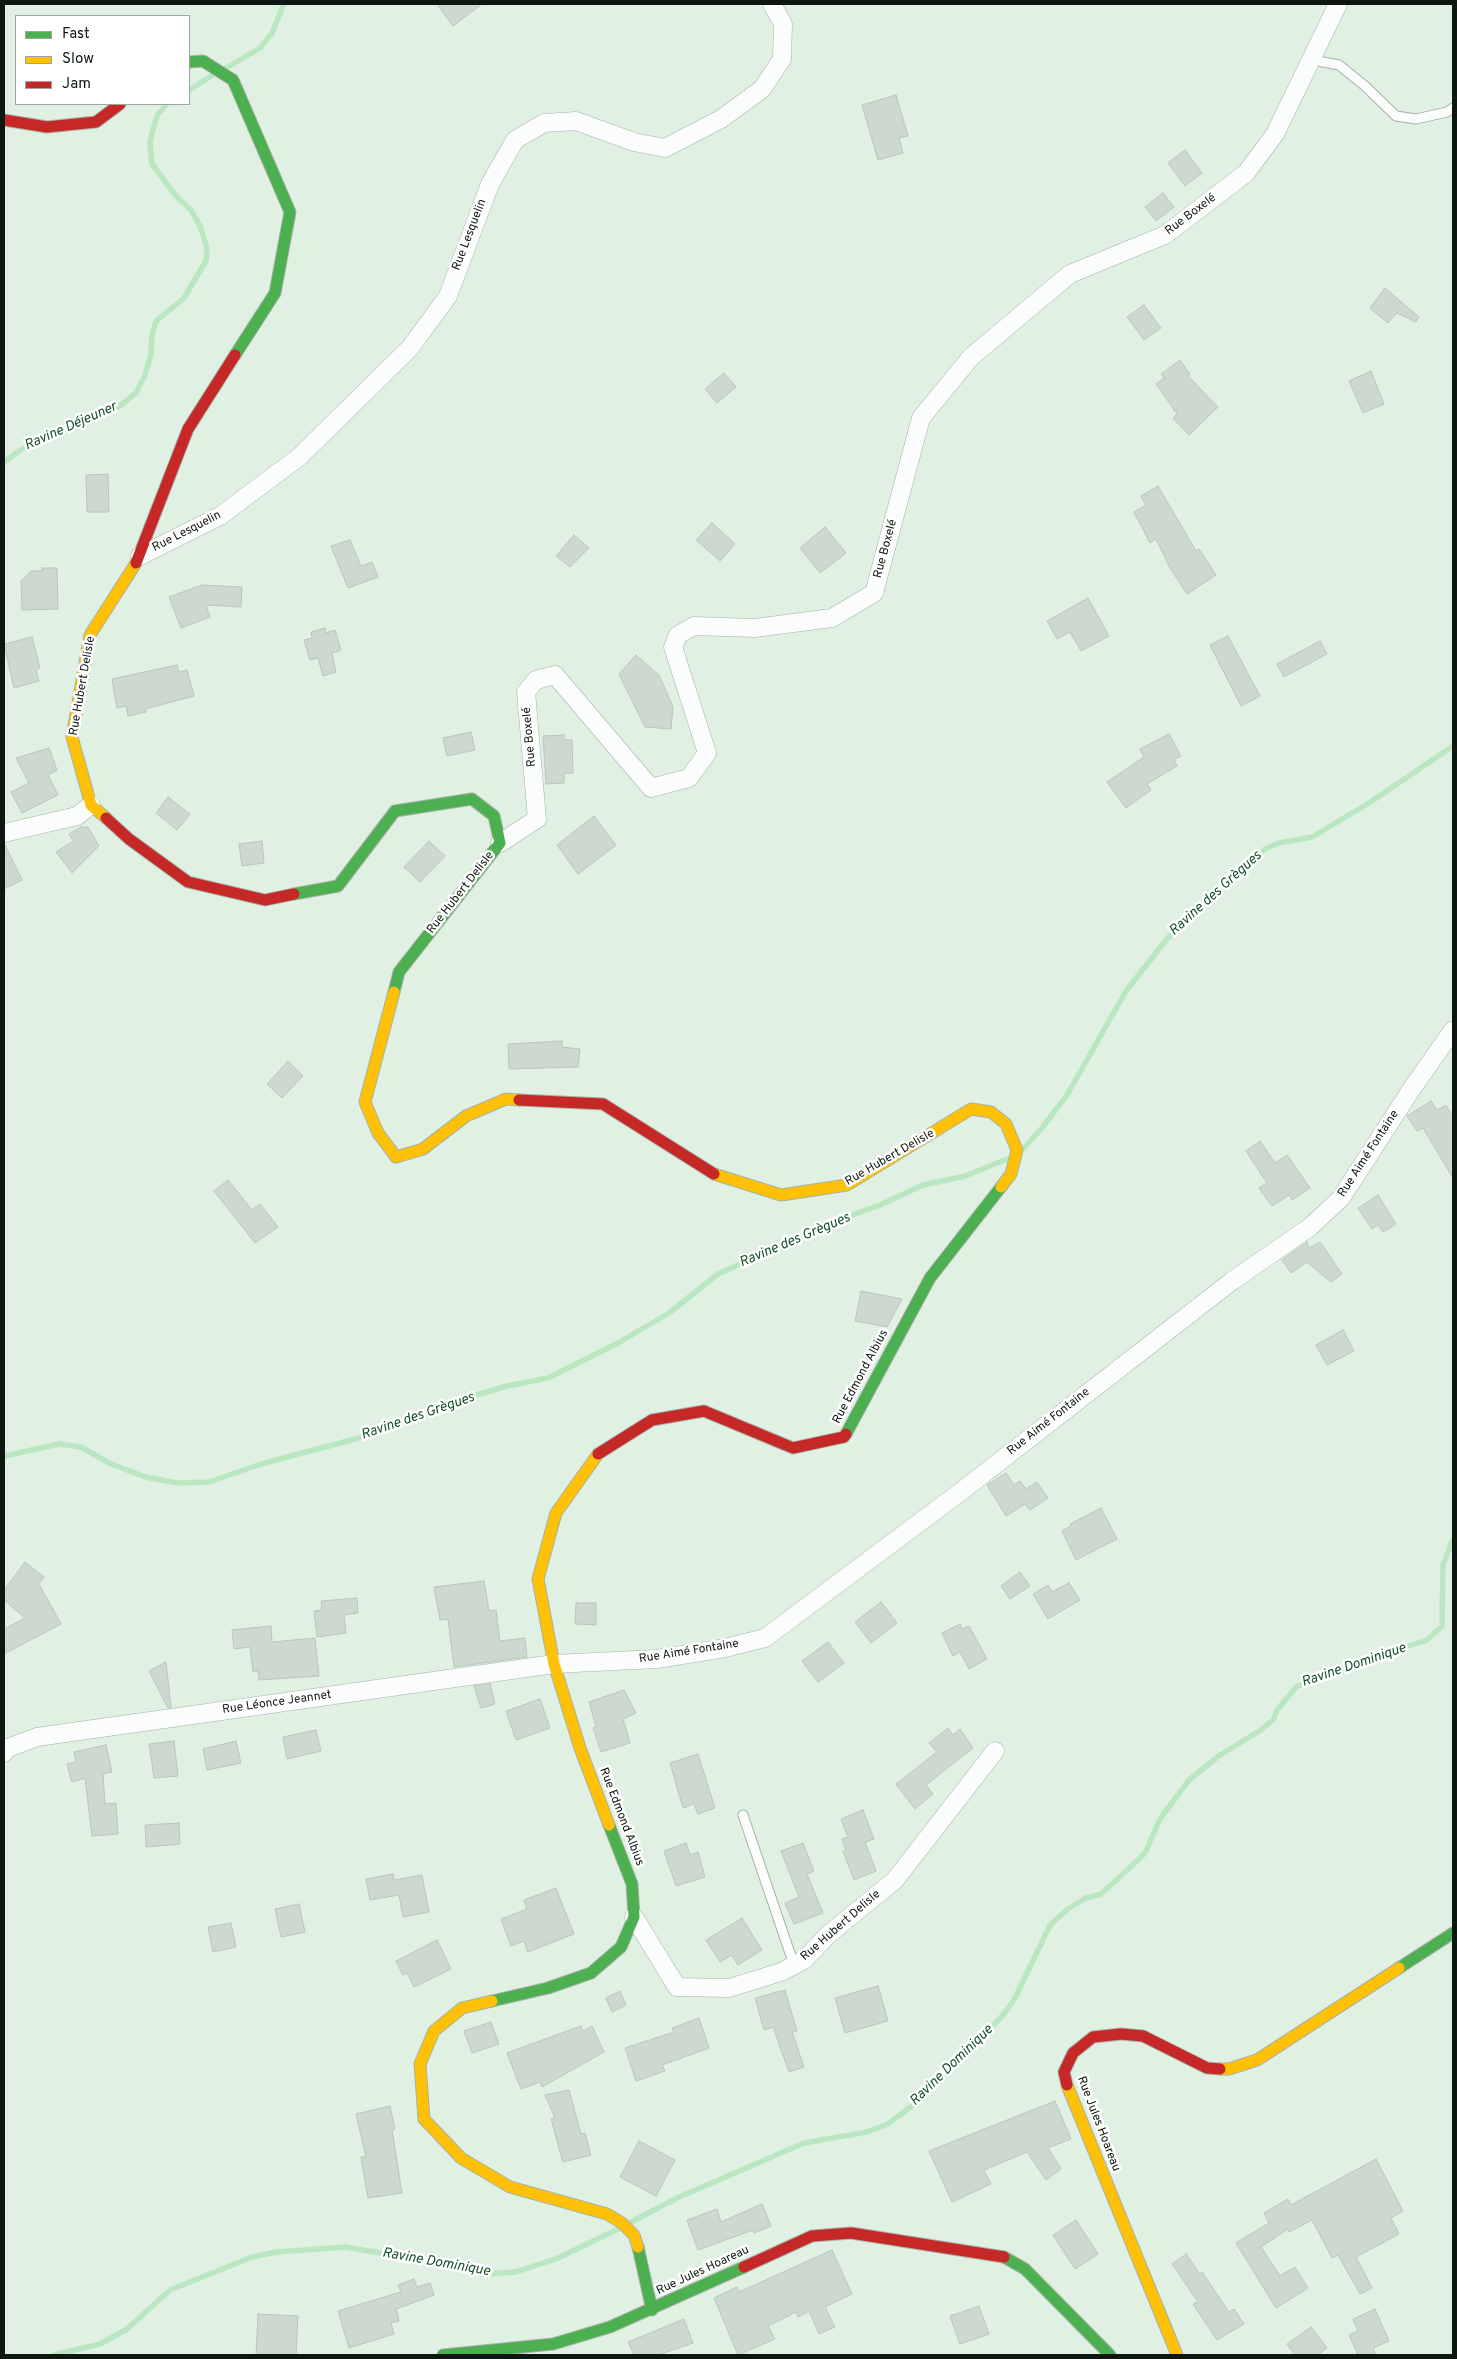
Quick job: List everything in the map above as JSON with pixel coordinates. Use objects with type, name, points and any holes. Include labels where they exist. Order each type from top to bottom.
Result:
[{"type":"main road","name":"Rue Hubert Delisle","points":[[190,62],[203,61],[233,80],[290,212],[275,293],[188,429],[140,556],[90,635],[72,737],[91,805],[129,839],[188,882],[265,900],[338,886],[394,811],[472,799],[494,816],[500,843],[399,972],[365,1102],[378,1133],[396,1157],[422,1149],[466,1116],[506,1100],[603,1104],[709,1173],[781,1195],[847,1185],[971,1109],[991,1112],[1006,1124],[1017,1150],[1011,1174]]},
{"type":"main road","points":[[4,120],[47,127],[96,122],[119,105]]},
{"type":"main road","name":"Rue Edmond Albius","points":[[652,2310],[646,2287],[642,2257],[634,2236],[622,2223],[607,2214],[510,2187],[461,2158],[424,2119],[420,2064],[434,2030],[462,2008],[548,1988],[591,1972],[621,1947],[634,1917],[632,1884],[580,1748],[554,1664],[538,1579],[556,1513],[598,1454],[652,1420],[704,1411],[792,1448],[844,1437],[930,1278],[1011,1174]]},
{"type":"main road","name":"Rue Jules Hoareau","points":[[1177,2355],[1070,2095],[1064,2072],[1073,2053],[1093,2038],[1128,2034],[1143,2036],[1207,2068],[1229,2069],[1257,2060],[1453,1933]]},
{"type":"main road","name":"Rue Jules Hoareau","points":[[652,2310],[812,2236],[851,2233],[1003,2257],[1026,2270],[1110,2355]]},
{"type":"main road","points":[[443,2355],[554,2344],[610,2327],[652,2310]]},
{"type":"street","name":"Rue Lesquelin","points":[[140,556],[220,516],[299,457],[410,348],[448,296],[490,184],[515,140],[544,123],[576,121],[634,142],[665,148],[721,119],[762,89],[782,59],[783,24],[772,4]]},
{"type":"street","name":"Rue Boxelé","points":[[500,843],[537,819],[526,692],[536,680],[555,675],[651,788],[689,778],[707,752],[690,694],[673,647],[678,635],[694,626],[755,628],[832,618],[874,593],[921,418],[971,357],[1070,274],[1165,236],[1246,173],[1274,134],[1338,4]]},
{"type":"street","points":[[4,833],[77,816],[91,805]]},
{"type":"street","name":"Rue Aimé Fontaine","points":[[554,1664],[657,1659],[725,1648],[765,1638],[959,1493],[1232,1281],[1310,1227],[1341,1198],[1411,1090],[1453,1030]]},
{"type":"street","name":"Rue Léonce Jeannet","points":[[4,1753],[8,1748],[37,1737],[554,1664]]},
{"type":"street","name":"Rue Hubert Delisle","points":[[634,1917],[677,1987],[730,1988],[781,1972],[804,1960],[829,1934],[895,1880],[995,1751]]},
{"type":"lane","points":[[1312,60],[1339,65],[1365,86],[1396,116],[1416,119],[1448,112],[1453,108]]},
{"type":"lane","points":[[743,1815],[794,1965]]},
{"type":"building","points":[[437,4],[482,4],[453,26]]},
{"type":"building","points":[[896,95],[908,136],[899,138],[903,153],[878,160],[862,105]]},
{"type":"building","points":[[1185,150],[1202,173],[1185,186],[1168,163]]},
{"type":"building","points":[[1163,193],[1174,207],[1156,221],[1145,207]]},
{"type":"building","points":[[1385,288],[1419,317],[1416,322],[1397,313],[1388,323],[1370,308]]},
{"type":"building","points":[[1144,305],[1161,328],[1144,340],[1127,317]]},
{"type":"building","points":[[1180,360],[1190,374],[1188,376],[1218,407],[1189,435],[1173,418],[1177,414],[1156,384],[1164,378],[1161,374]]},
{"type":"building","points":[[1371,371],[1384,404],[1363,413],[1349,381]]},
{"type":"building","points":[[724,373],[736,387],[717,403],[705,389]]},
{"type":"building","points":[[108,474],[109,512],[87,512],[86,475]]},
{"type":"building","points":[[1158,486],[1196,551],[1199,549],[1216,575],[1187,594],[1170,568],[1156,539],[1150,543],[1134,512],[1146,505],[1141,496]]},
{"type":"building","points":[[712,523],[735,544],[720,561],[696,540]]},
{"type":"building","points":[[825,527],[846,553],[820,573],[800,548]]},
{"type":"building","points":[[574,535],[589,548],[570,567],[556,556]]},
{"type":"building","points":[[350,540],[361,566],[372,562],[378,577],[348,588],[331,546]]},
{"type":"building","points":[[42,568],[57,568],[58,609],[22,610],[21,581],[31,571],[42,571]]},
{"type":"building","points":[[202,585],[242,587],[241,607],[206,605],[210,617],[181,628],[169,597]]},
{"type":"building","points":[[1088,598],[1109,636],[1081,651],[1070,632],[1057,639],[1047,621]]},
{"type":"building","points":[[325,628],[326,633],[335,630],[341,650],[332,653],[336,672],[323,676],[318,658],[310,660],[304,640],[312,638],[311,632]]},
{"type":"building","points":[[1228,636],[1260,696],[1241,706],[1210,645]]},
{"type":"building","points":[[32,637],[40,668],[36,670],[39,681],[14,688],[4,644]]},
{"type":"building","points":[[1320,641],[1327,654],[1284,677],[1277,664]]},
{"type":"building","points":[[636,655],[659,675],[673,707],[671,729],[645,727],[619,674]]},
{"type":"building","points":[[177,665],[179,672],[187,670],[194,696],[145,709],[146,712],[128,716],[126,706],[117,708],[112,679]]},
{"type":"building","points":[[471,732],[475,750],[447,756],[443,738]]},
{"type":"building","points":[[1169,734],[1181,756],[1174,760],[1177,766],[1147,784],[1151,790],[1126,808],[1107,782],[1144,757],[1140,749]]},
{"type":"building","points":[[564,735],[564,740],[572,740],[573,773],[564,773],[564,783],[546,784],[543,736]]},
{"type":"building","points":[[49,748],[57,770],[48,775],[58,795],[22,813],[11,792],[29,783],[16,758]]},
{"type":"building","points":[[168,797],[190,814],[177,830],[156,813]]},
{"type":"building","points":[[594,816],[616,845],[578,874],[557,845]]},
{"type":"building","points":[[81,827],[88,827],[99,846],[72,873],[56,852],[73,841],[69,834]]},
{"type":"building","points":[[262,841],[264,863],[242,866],[239,844]]},
{"type":"building","points":[[429,841],[445,856],[420,882],[404,867]]},
{"type":"building","points":[[4,843],[22,880],[4,889]]},
{"type":"building","points":[[562,1041],[562,1047],[580,1049],[578,1067],[509,1069],[508,1044]]},
{"type":"building","points":[[288,1061],[303,1076],[282,1098],[267,1084]]},
{"type":"building","points":[[1431,1101],[1437,1110],[1446,1105],[1453,1117],[1453,1178],[1423,1128],[1417,1131],[1407,1116]]},
{"type":"building","points":[[1260,1141],[1275,1163],[1287,1155],[1310,1188],[1292,1200],[1289,1195],[1272,1206],[1259,1188],[1267,1183],[1246,1151]]},
{"type":"building","points":[[228,1180],[252,1210],[260,1204],[278,1227],[255,1243],[214,1191]]},
{"type":"building","points":[[1378,1195],[1396,1224],[1383,1232],[1378,1225],[1372,1229],[1358,1208]]},
{"type":"building","points":[[1307,1242],[1309,1248],[1320,1242],[1342,1274],[1331,1282],[1307,1262],[1291,1273],[1282,1260]]},
{"type":"building","points":[[861,1291],[902,1299],[887,1327],[855,1321]]},
{"type":"building","points":[[1343,1330],[1354,1351],[1327,1365],[1316,1345]]},
{"type":"building","points":[[1006,1473],[1014,1485],[1020,1481],[1026,1489],[1037,1482],[1048,1498],[1030,1510],[1025,1504],[1006,1516],[987,1485]]},
{"type":"building","points":[[1101,1508],[1117,1539],[1076,1560],[1062,1531],[1071,1526],[1070,1524]]},
{"type":"building","points":[[25,1562],[44,1577],[39,1584],[61,1624],[4,1654],[4,1629],[25,1618],[4,1600],[4,1590]]},
{"type":"building","points":[[1020,1572],[1030,1586],[1010,1599],[1001,1586]]},
{"type":"building","points":[[484,1581],[489,1611],[496,1610],[500,1641],[525,1638],[527,1657],[454,1667],[448,1619],[440,1620],[434,1587]]},
{"type":"building","points":[[1069,1583],[1080,1600],[1048,1619],[1033,1594],[1048,1585],[1052,1592]]},
{"type":"building","points":[[357,1598],[358,1613],[344,1615],[346,1633],[317,1637],[314,1611],[322,1610],[321,1601]]},
{"type":"building","points":[[881,1602],[897,1623],[871,1643],[855,1622]]},
{"type":"building","points":[[576,1603],[596,1603],[596,1625],[575,1624]]},
{"type":"building","points":[[960,1624],[962,1629],[969,1626],[987,1659],[969,1669],[960,1652],[953,1656],[942,1633]]},
{"type":"building","points":[[271,1626],[272,1642],[315,1638],[319,1676],[259,1680],[258,1671],[253,1672],[250,1647],[234,1649],[232,1630]]},
{"type":"building","points":[[828,1642],[844,1663],[818,1682],[802,1661]]},
{"type":"building","points":[[166,1662],[171,1707],[168,1708],[149,1671]]},
{"type":"building","points":[[490,1684],[495,1704],[481,1708],[474,1686]]},
{"type":"building","points":[[624,1690],[636,1713],[623,1719],[630,1743],[601,1752],[593,1728],[596,1727],[589,1702]]},
{"type":"building","points":[[540,1699],[550,1728],[516,1740],[506,1711]]},
{"type":"building","points":[[948,1728],[953,1735],[960,1729],[973,1748],[926,1785],[933,1794],[915,1809],[896,1784],[937,1752],[929,1743]]},
{"type":"building","points":[[316,1730],[321,1751],[287,1759],[283,1737]]},
{"type":"building","points":[[174,1741],[178,1776],[154,1778],[149,1744]]},
{"type":"building","points":[[236,1741],[241,1763],[207,1770],[203,1749]]},
{"type":"building","points":[[106,1745],[112,1772],[103,1774],[105,1804],[116,1803],[118,1834],[92,1836],[85,1778],[72,1782],[67,1764],[76,1762],[74,1752]]},
{"type":"building","points":[[698,1754],[715,1808],[698,1814],[694,1804],[683,1808],[670,1763]]},
{"type":"building","points":[[863,1810],[874,1839],[865,1842],[876,1871],[854,1880],[843,1851],[846,1850],[842,1839],[848,1837],[841,1819]]},
{"type":"building","points":[[179,1823],[180,1844],[146,1847],[145,1825]]},
{"type":"building","points":[[686,1843],[690,1855],[698,1852],[705,1877],[676,1886],[664,1851]]},
{"type":"building","points":[[803,1843],[814,1871],[807,1874],[823,1913],[794,1924],[785,1903],[799,1897],[781,1851]]},
{"type":"building","points":[[393,1874],[394,1880],[422,1875],[429,1912],[403,1917],[399,1895],[370,1900],[366,1879]]},
{"type":"building","points":[[556,1888],[574,1934],[528,1952],[524,1941],[511,1946],[501,1919],[527,1909],[524,1900]]},
{"type":"building","points":[[299,1904],[305,1932],[281,1937],[275,1909]]},
{"type":"building","points":[[742,1918],[762,1950],[738,1965],[732,1955],[720,1962],[706,1940]]},
{"type":"building","points":[[231,1923],[236,1947],[213,1952],[208,1927]]},
{"type":"building","points":[[437,1940],[451,1969],[414,1987],[407,1973],[403,1975],[396,1961]]},
{"type":"building","points":[[878,1986],[888,2021],[845,2033],[835,1998]]},
{"type":"building","points":[[785,1990],[797,2031],[792,2032],[804,2067],[789,2072],[773,2027],[764,2030],[755,1998]]},
{"type":"building","points":[[620,1991],[626,2005],[612,2012],[606,1998]]},
{"type":"building","points":[[699,2018],[709,2048],[662,2065],[665,2071],[636,2081],[625,2048],[674,2032],[672,2028]]},
{"type":"building","points":[[491,2022],[499,2044],[472,2053],[464,2031]]},
{"type":"building","points":[[581,2026],[583,2031],[592,2026],[604,2052],[542,2087],[540,2082],[521,2089],[507,2053]]},
{"type":"building","points":[[569,2090],[581,2134],[585,2133],[591,2155],[563,2162],[551,2119],[555,2118],[545,2095]]},
{"type":"building","points":[[1055,2101],[1071,2139],[1048,2148],[1061,2169],[1046,2180],[1027,2152],[984,2170],[991,2184],[952,2202],[929,2151]]},
{"type":"building","points":[[390,2106],[395,2129],[392,2130],[402,2193],[368,2198],[361,2157],[366,2157],[356,2114]]},
{"type":"building","points":[[639,2141],[675,2160],[656,2196],[620,2177]]},
{"type":"building","points":[[1376,2159],[1403,2211],[1391,2218],[1399,2234],[1356,2257],[1372,2288],[1360,2294],[1338,2255],[1332,2258],[1312,2220],[1289,2232],[1288,2229],[1261,2247],[1280,2276],[1295,2267],[1308,2288],[1276,2308],[1236,2243],[1269,2223],[1264,2213],[1288,2199],[1291,2205]]},
{"type":"building","points":[[762,2204],[771,2226],[754,2233],[753,2230],[698,2250],[687,2220],[717,2209],[721,2222]]},
{"type":"building","points":[[1076,2220],[1098,2254],[1075,2269],[1053,2235]]},
{"type":"building","points":[[832,2250],[852,2294],[825,2307],[835,2327],[819,2334],[809,2311],[798,2317],[796,2312],[768,2326],[775,2339],[738,2355],[714,2298],[737,2287],[739,2292]]},
{"type":"building","points":[[1186,2254],[1200,2274],[1202,2272],[1229,2312],[1234,2309],[1244,2324],[1217,2340],[1193,2304],[1198,2302],[1172,2264]]},
{"type":"building","points":[[414,2279],[417,2287],[430,2283],[434,2295],[396,2309],[399,2321],[391,2323],[394,2334],[349,2348],[338,2311],[401,2292],[398,2285]]},
{"type":"building","points":[[979,2306],[989,2334],[960,2344],[950,2316]]},
{"type":"building","points":[[1375,2309],[1389,2341],[1373,2348],[1376,2355],[1358,2355],[1349,2335],[1358,2331],[1353,2319]]},
{"type":"building","points":[[258,2314],[298,2316],[296,2355],[256,2355]]},
{"type":"building","points":[[684,2319],[693,2343],[658,2355],[634,2355],[628,2342]]},
{"type":"building","points":[[1311,2327],[1327,2348],[1317,2355],[1295,2355],[1287,2344]]},
{"type":"waterway","name":"Ravine Déjeuner","points":[[226,68],[260,48],[272,33],[284,4]]},
{"type":"waterway","name":"Ravine Déjeuner","points":[[190,89],[213,75]]},
{"type":"waterway","name":"Ravine Déjeuner","points":[[4,462],[22,449],[84,424],[120,406],[136,393],[145,375],[151,354],[152,335],[156,321],[184,298],[206,261],[207,248],[200,226],[191,210],[176,196],[152,164],[150,142],[153,129],[158,114],[166,105]]},
{"type":"waterway","name":"Ravine des Grègues","points":[[1023,1149],[1067,1095],[1126,991],[1166,940],[1198,907],[1265,849],[1279,843],[1312,837],[1369,803],[1453,746]]},
{"type":"waterway","name":"Ravine des Grègues","points":[[4,1456],[59,1444],[81,1447],[109,1463],[145,1477],[178,1483],[209,1482],[261,1464],[355,1439],[449,1403],[507,1386],[548,1378],[618,1343],[669,1313],[718,1274],[830,1223],[880,1205],[923,1185],[965,1176],[1007,1159]]},
{"type":"waterway","name":"Ravine Dominique","points":[[631,2222],[677,2198],[804,2143],[867,2132],[888,2124],[925,2096],[1004,2014],[1015,1998],[1050,1925],[1069,1908],[1086,1898],[1101,1894],[1145,1853],[1160,1819],[1189,1780],[1220,1755],[1261,1730],[1273,1720],[1277,1710],[1297,1686],[1318,1681],[1427,1640],[1442,1626],[1443,1565],[1453,1539]]},
{"type":"waterway","name":"Ravine Dominique","points":[[54,2355],[100,2344],[127,2329],[170,2290],[252,2257],[277,2252],[345,2247],[439,2263],[484,2274],[516,2272],[558,2258],[618,2229]]},
{"type":"traffic: fast","points":[[190,62],[203,61],[233,80],[290,212],[275,293],[235,355]]},
{"type":"traffic: fast","points":[[294,894],[338,886],[395,811],[472,799],[494,816],[500,843],[399,972],[394,992]]},
{"type":"traffic: fast","points":[[846,1434],[930,1278],[1001,1187]]},
{"type":"traffic: fast","points":[[492,2001],[548,1988],[591,1973],[621,1947],[634,1917],[632,1884],[609,1825]]},
{"type":"traffic: fast","points":[[1399,1968],[1453,1933]]},
{"type":"traffic: fast","points":[[638,2247],[652,2310]]},
{"type":"traffic: fast","points":[[1004,2257],[1025,2269],[1110,2355]]},
{"type":"traffic: fast","points":[[443,2355],[553,2344],[610,2327],[744,2267]]},
{"type":"traffic: slow","points":[[106,818],[91,805],[72,737],[90,635],[136,563]]},
{"type":"traffic: slow","points":[[394,992],[365,1102],[378,1133],[396,1157],[423,1149],[466,1116],[506,1099],[519,1100]]},
{"type":"traffic: slow","points":[[714,1174],[781,1195],[847,1185],[971,1109],[991,1112],[1006,1124],[1017,1150],[1011,1174],[1001,1187]]},
{"type":"traffic: slow","points":[[598,1454],[556,1513],[538,1579],[554,1664],[580,1748],[609,1825]]},
{"type":"traffic: slow","points":[[1220,2069],[1229,2069],[1257,2060],[1399,1968]]},
{"type":"traffic: slow","points":[[492,2001],[462,2008],[434,2031],[420,2064],[424,2119],[461,2158],[510,2187],[607,2214],[622,2223],[634,2235],[638,2247]]},
{"type":"traffic: slow","points":[[1067,2085],[1177,2355]]},
{"type":"traffic: jam","points":[[4,120],[47,127],[96,122],[119,105]]},
{"type":"traffic: jam","points":[[136,563],[188,429],[235,355]]},
{"type":"traffic: jam","points":[[106,818],[129,839],[188,882],[265,900],[294,894]]},
{"type":"traffic: jam","points":[[519,1100],[603,1104],[714,1174]]},
{"type":"traffic: jam","points":[[598,1454],[652,1420],[704,1411],[793,1448],[844,1437],[846,1434]]},
{"type":"traffic: jam","points":[[1067,2085],[1064,2072],[1073,2053],[1093,2037],[1121,2034],[1143,2036],[1207,2068],[1220,2069]]},
{"type":"traffic: jam","points":[[744,2267],[812,2236],[851,2233],[1004,2257]]}]
